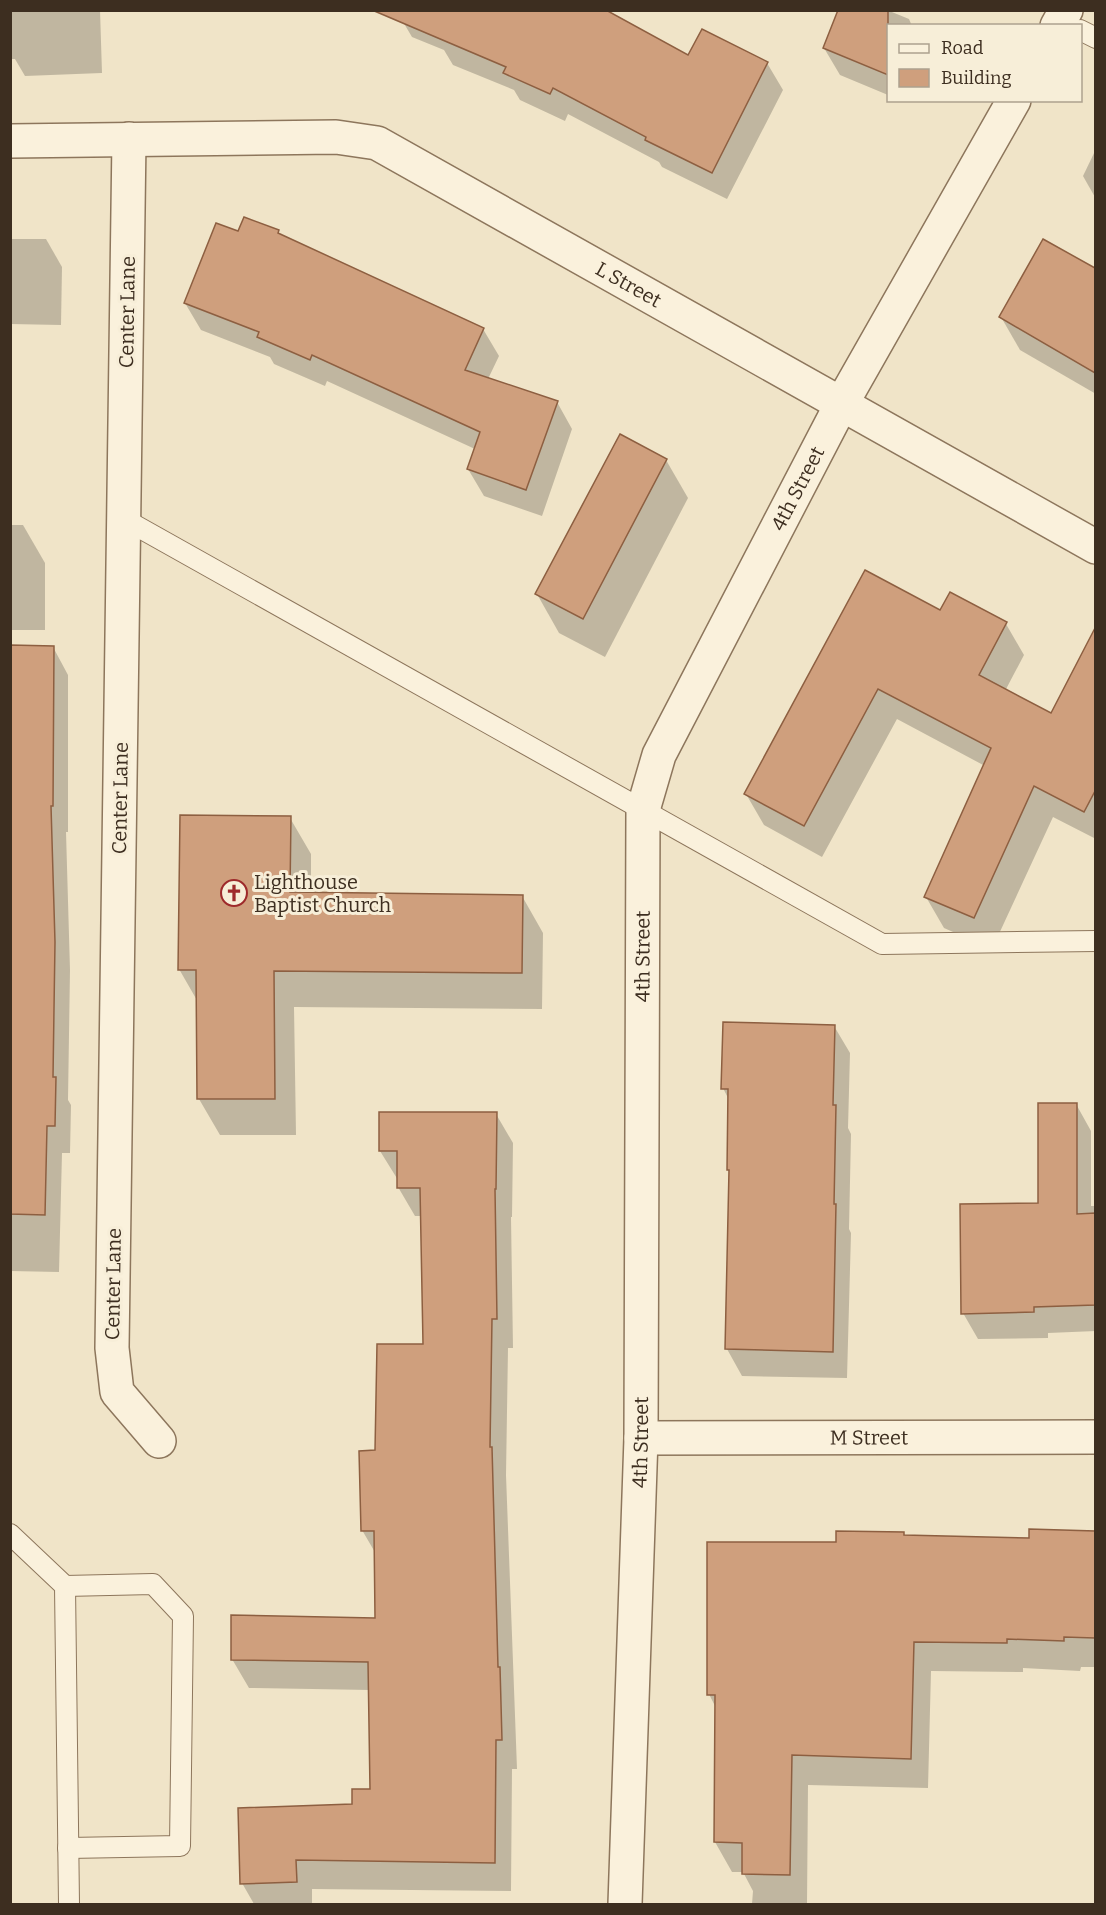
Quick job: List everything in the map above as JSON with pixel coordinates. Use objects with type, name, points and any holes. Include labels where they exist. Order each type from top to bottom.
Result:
[{"type":"street","name":"4th Street","points":[[625,1905],[641,1438],[643,810],[659,755],[842,403],[1013,102]]},
{"type":"street","name":"L Street","points":[[10,141],[336,136],[377,143],[1095,547]]},
{"type":"street","name":"Center Lane","points":[[129,139],[112,1348],[117,1392],[159,1441]]},
{"type":"street","name":"M Street","points":[[641,1438],[1095,1437]]},
{"type":"lane","points":[[1082,30],[1095,38]]},
{"type":"lane","points":[[124,519],[882,944],[1095,941]]},
{"type":"lane","points":[[10,1534],[65,1586],[153,1584],[183,1616],[180,1846],[68,1848]]},
{"type":"lane","points":[[65,1586],[69,1905]]},
{"type":"building","points":[[372,10],[606,10],[688,55],[702,29],[768,62],[712,173],[645,140],[646,137],[553,88],[550,94],[503,73],[506,67]]},
{"type":"building","points":[[838,10],[888,10],[887,75],[823,48]]},
{"type":"building","points":[[244,217],[279,230],[278,233],[484,328],[465,370],[558,401],[526,490],[467,469],[480,432],[312,355],[310,360],[257,337],[259,332],[184,303],[216,223],[238,231]]},
{"type":"building","points":[[1043,239],[1095,268],[1095,373],[999,317]]},
{"type":"building","points":[[620,434],[667,459],[583,619],[535,594]]},
{"type":"building","points":[[865,570],[940,610],[950,592],[1007,622],[979,675],[1051,713],[1095,628],[1095,791],[1084,812],[1034,786],[974,918],[924,897],[991,748],[878,689],[804,826],[744,794]]},
{"type":"building","points":[[10,645],[54,646],[53,806],[51,806],[55,942],[53,1077],[56,1077],[55,1126],[47,1126],[45,1215],[10,1214]]},
{"type":"building","points":[[180,815],[291,816],[290,892],[523,895],[522,973],[274,971],[275,1099],[197,1099],[196,970],[178,970]]},
{"type":"building","points":[[723,1022],[835,1025],[833,1105],[836,1105],[834,1204],[836,1204],[833,1352],[725,1349],[729,1170],[727,1170],[728,1089],[721,1089]]},
{"type":"building","points":[[1038,1103],[1077,1103],[1077,1214],[1095,1213],[1095,1305],[1034,1307],[1034,1312],[961,1314],[960,1204],[1038,1203]]},
{"type":"building","points":[[379,1112],[497,1112],[495,1189],[497,1319],[492,1319],[490,1447],[492,1447],[502,1740],[496,1740],[495,1863],[296,1860],[297,1882],[240,1884],[238,1808],[352,1804],[352,1789],[370,1789],[368,1662],[231,1660],[231,1615],[375,1618],[374,1531],[361,1531],[359,1451],[375,1450],[377,1344],[423,1344],[420,1188],[397,1188],[397,1151],[379,1151]]},
{"type":"building","points":[[1029,1529],[1095,1531],[1095,1638],[1064,1637],[1064,1641],[1007,1639],[1007,1643],[914,1642],[911,1759],[792,1755],[790,1875],[742,1874],[742,1843],[714,1842],[715,1695],[707,1695],[707,1542],[836,1542],[836,1531],[1029,1538]]},
{"type":"place","name":"Lighthouse Baptist Church","points":[[234,893]]}]
